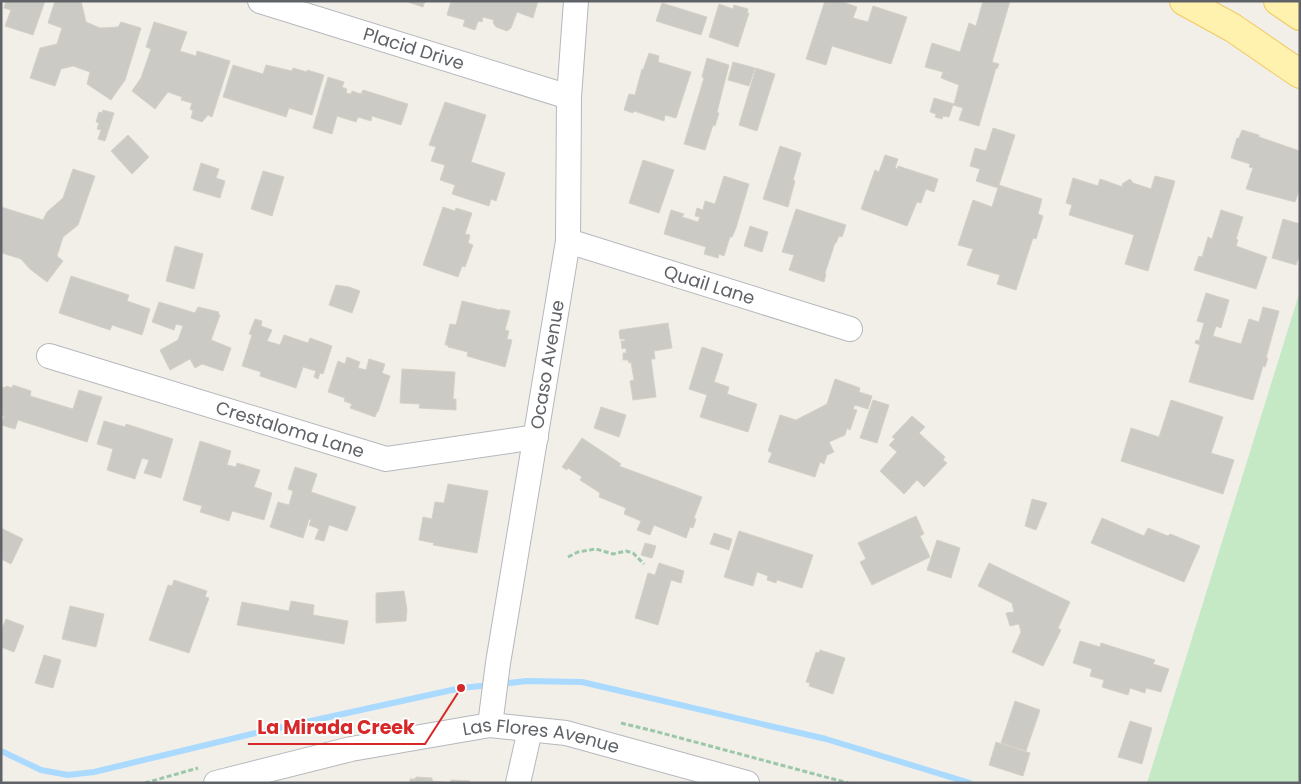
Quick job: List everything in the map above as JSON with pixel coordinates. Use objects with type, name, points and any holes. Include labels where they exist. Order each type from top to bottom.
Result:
[{"type":"main road","points":[[1184,1],[1234,28],[1300,74]]},
{"type":"main road","points":[[1278,1],[1300,16]]},
{"type":"street","name":"Placid Drive","points":[[260,1],[569,97]]},
{"type":"street","name":"Ocaso Avenue","points":[[490,725],[498,663],[568,241],[569,97],[576,1]]},
{"type":"street","name":"Quail Lane","points":[[568,241],[850,329]]},
{"type":"street","name":"Crestaloma Lane","points":[[49,356],[386,459],[536,437]]},
{"type":"street","name":"Las Flores Avenue","points":[[216,783],[351,749],[490,725],[566,733],[710,778],[747,783]]},
{"type":"street","points":[[518,783],[530,730]]},
{"type":"path","points":[[568,557],[578,552],[596,549],[613,554],[626,551],[633,553],[644,564]]},
{"type":"green space","points":[[1300,291],[1300,783],[1147,783]]},
{"type":"building","points":[[6,1],[45,1],[33,35],[5,26],[11,10],[4,8]]},
{"type":"building","points":[[55,1],[81,1],[86,22],[100,28],[118,27],[121,22],[141,28],[125,80],[111,100],[87,84],[90,72],[73,66],[61,69],[55,86],[30,78],[40,48],[57,44],[62,28],[48,23]]},
{"type":"building","points":[[405,1],[425,1],[423,7]]},
{"type":"building","points":[[451,1],[538,1],[533,18],[517,12],[511,28],[507,31],[496,27],[493,23],[494,20],[483,17],[482,22],[478,21],[475,30],[463,26],[465,20],[447,15]]},
{"type":"building","points":[[825,1],[840,1],[857,7],[853,18],[868,22],[873,6],[907,17],[891,64],[832,46],[826,65],[806,59]]},
{"type":"building","points":[[983,1],[1010,1],[992,62],[999,64],[996,68],[979,126],[959,120],[963,108],[953,105],[949,117],[943,116],[942,119],[935,117],[936,114],[930,112],[934,98],[954,104],[959,85],[941,78],[943,72],[925,67],[932,43],[960,52],[969,23],[976,26]]},
{"type":"building","points":[[662,3],[707,17],[701,35],[656,21]]},
{"type":"building","points":[[719,4],[733,9],[734,5],[748,9],[747,13],[749,13],[738,47],[709,37]]},
{"type":"building","points":[[154,22],[187,32],[180,51],[196,56],[197,51],[230,61],[212,117],[208,115],[202,122],[191,118],[193,111],[190,109],[192,103],[181,100],[182,97],[168,92],[155,109],[132,91],[141,78],[151,49],[146,47]]},
{"type":"building","points":[[649,53],[659,56],[658,62],[691,72],[676,118],[665,115],[664,121],[634,111],[633,113],[624,110],[629,94],[635,95],[642,69]]},
{"type":"building","points":[[707,58],[729,65],[717,112],[719,113],[705,150],[684,144],[704,78],[702,77]]},
{"type":"building","points":[[733,62],[755,68],[749,86],[728,80]]},
{"type":"building","points":[[233,65],[263,74],[266,65],[292,71],[293,68],[307,72],[307,70],[324,75],[312,115],[289,108],[286,117],[223,97]]},
{"type":"building","points":[[756,68],[775,74],[757,131],[739,125]]},
{"type":"building","points":[[328,77],[344,82],[342,87],[347,89],[346,93],[351,94],[352,91],[361,94],[363,90],[408,104],[401,125],[372,116],[371,121],[358,117],[356,122],[337,116],[332,134],[313,128]]},
{"type":"building","points":[[445,102],[486,115],[471,162],[505,173],[496,201],[491,199],[489,206],[452,194],[455,185],[440,180],[445,165],[431,161],[436,147],[429,145]]},
{"type":"building","points":[[103,110],[114,113],[105,141],[98,139],[101,130],[97,129],[99,123],[96,122],[99,112],[102,113]]},
{"type":"building","points":[[993,128],[1015,135],[999,185],[1042,199],[1038,214],[1043,216],[1036,239],[1033,238],[1016,290],[997,284],[1000,275],[967,265],[973,249],[958,245],[973,200],[992,207],[998,188],[976,181],[980,169],[970,166],[975,148],[986,151]]},
{"type":"building","points":[[1242,130],[1300,151],[1300,188],[1295,202],[1246,189],[1253,168],[1249,167],[1250,164],[1231,158],[1237,138],[1239,138]]},
{"type":"building","points":[[128,135],[149,157],[132,174],[111,151]]},
{"type":"building","points":[[780,146],[801,153],[788,207],[763,199]]},
{"type":"building","points":[[885,155],[898,159],[895,168],[897,169],[898,166],[938,179],[934,192],[926,189],[921,203],[917,202],[907,226],[861,209],[875,170],[879,172]]},
{"type":"building","points":[[643,160],[674,170],[659,213],[629,203]]},
{"type":"building","points":[[201,163],[219,169],[216,178],[225,181],[220,198],[193,190]]},
{"type":"building","points":[[73,169],[95,176],[78,225],[63,237],[57,256],[63,261],[47,282],[30,269],[21,259],[2,253],[1,256],[1,207],[43,220],[47,212],[63,198]]},
{"type":"building","points":[[263,171],[284,177],[272,216],[251,209]]},
{"type":"building","points":[[724,176],[749,184],[736,228],[732,237],[730,237],[724,256],[719,254],[718,258],[704,254],[706,247],[664,234],[671,210],[684,214],[682,217],[698,222],[700,217],[695,216],[697,208],[703,210],[705,201],[715,204]]},
{"type":"building","points":[[1155,176],[1175,181],[1148,271],[1125,264],[1134,235],[1069,215],[1072,205],[1066,203],[1073,178],[1098,186],[1100,179],[1123,187],[1122,184],[1130,179],[1133,183],[1151,189]]},
{"type":"building","points":[[443,207],[455,211],[456,208],[472,213],[465,234],[470,235],[468,243],[473,245],[465,267],[462,266],[458,277],[423,265]]},
{"type":"building","points":[[796,209],[846,225],[842,237],[839,236],[835,243],[824,282],[789,270],[794,255],[782,252]]},
{"type":"building","points":[[1221,210],[1243,217],[1236,239],[1238,240],[1236,246],[1267,257],[1256,289],[1194,270],[1199,256],[1202,257],[1208,237],[1212,239]]},
{"type":"building","points":[[1283,219],[1300,224],[1300,253],[1296,265],[1272,258]]},
{"type":"building","points":[[750,226],[768,232],[762,252],[744,246]]},
{"type":"building","points":[[175,246],[203,254],[194,289],[166,281]]},
{"type":"building","points":[[71,276],[129,295],[127,301],[150,309],[142,335],[112,325],[110,330],[59,313]]},
{"type":"building","points":[[336,285],[360,291],[352,313],[329,305]]},
{"type":"building","points":[[1206,293],[1229,300],[1221,328],[1216,326],[1213,336],[1241,344],[1249,319],[1259,322],[1263,307],[1279,311],[1266,358],[1268,358],[1265,367],[1263,366],[1253,400],[1189,382],[1200,345],[1195,343],[1196,340],[1199,341],[1204,323],[1197,321]]},
{"type":"building","points":[[462,301],[510,311],[505,330],[509,331],[507,339],[512,340],[505,367],[467,356],[468,352],[445,345],[450,324],[456,325]]},
{"type":"building","points":[[159,302],[195,313],[198,307],[219,312],[218,314],[220,315],[211,340],[231,348],[223,371],[202,364],[195,368],[190,359],[170,370],[160,350],[178,340],[183,326],[176,324],[174,330],[152,322]]},
{"type":"building","points":[[255,319],[262,321],[261,326],[272,330],[267,341],[280,345],[284,335],[308,343],[310,338],[332,346],[323,374],[320,373],[318,379],[314,377],[316,371],[303,367],[296,388],[260,376],[261,372],[242,366],[252,335],[249,334]]},
{"type":"building","points":[[668,323],[672,348],[654,351],[655,359],[651,359],[656,397],[633,400],[630,381],[634,380],[631,362],[623,360],[623,353],[626,353],[626,348],[622,349],[621,341],[625,341],[625,339],[620,339],[619,332],[620,330]]},
{"type":"building","points":[[702,347],[723,354],[714,382],[729,387],[727,394],[757,404],[748,432],[700,417],[707,395],[689,389]]},
{"type":"building","points":[[347,357],[360,362],[358,368],[366,370],[369,359],[385,364],[382,373],[390,376],[375,417],[350,408],[352,404],[344,401],[345,398],[328,392],[338,361],[345,364]]},
{"type":"building","points":[[402,369],[455,372],[453,399],[456,399],[456,410],[419,408],[420,404],[400,403]]},
{"type":"building","points":[[835,379],[860,388],[859,392],[872,396],[868,409],[855,405],[853,409],[857,410],[850,430],[847,428],[845,435],[829,442],[834,452],[827,455],[824,464],[820,462],[815,477],[768,462],[772,453],[768,451],[780,415],[796,420],[827,404]]},
{"type":"building","points":[[13,385],[31,391],[30,396],[73,409],[79,390],[102,397],[87,442],[18,420],[15,429],[1,425],[4,416],[1,415],[1,387],[12,388]]},
{"type":"building","points":[[873,400],[889,405],[877,443],[860,438]]},
{"type":"building","points":[[1171,400],[1223,417],[1211,453],[1234,460],[1223,494],[1121,461],[1131,428],[1159,437]]},
{"type":"building","points":[[601,407],[626,415],[619,437],[594,428]]},
{"type":"building","points":[[912,416],[925,427],[919,433],[945,457],[943,460],[947,463],[924,487],[917,480],[904,494],[880,471],[897,452],[889,445],[895,439],[892,437]]},
{"type":"building","points":[[104,421],[125,427],[126,424],[173,439],[161,478],[144,473],[149,460],[142,458],[135,479],[107,470],[113,449],[97,444]]},
{"type":"building","points":[[582,438],[621,464],[619,466],[702,497],[694,518],[696,519],[693,528],[690,527],[686,538],[654,525],[650,535],[637,530],[641,521],[624,514],[626,508],[599,497],[600,493],[580,480],[582,477],[568,468],[567,470],[562,467]]},
{"type":"building","points":[[200,441],[231,451],[227,465],[236,467],[237,463],[260,470],[254,487],[272,493],[264,520],[232,511],[229,521],[200,512],[202,506],[183,500]]},
{"type":"building","points":[[295,467],[317,474],[311,492],[356,507],[347,531],[329,525],[324,541],[315,539],[319,529],[309,525],[311,520],[309,519],[303,538],[270,527],[278,502],[289,505],[293,491],[288,489]]},
{"type":"building","points":[[448,484],[488,491],[477,553],[433,545],[434,543],[419,540],[423,517],[432,519],[435,502],[444,503]]},
{"type":"building","points":[[1032,499],[1047,503],[1036,530],[1025,526]]},
{"type":"building","points":[[916,516],[924,534],[920,536],[930,557],[872,585],[860,562],[866,559],[858,543]]},
{"type":"building","points":[[1102,518],[1144,536],[1148,528],[1168,536],[1170,534],[1200,546],[1184,582],[1091,543]]},
{"type":"building","points":[[1,528],[23,539],[11,564],[1,559]]},
{"type":"building","points":[[739,531],[813,555],[802,588],[777,580],[776,583],[767,580],[768,576],[757,572],[753,586],[724,577]]},
{"type":"building","points":[[714,533],[732,539],[729,550],[710,544]]},
{"type":"building","points":[[937,540],[960,548],[951,578],[927,570]]},
{"type":"building","points":[[645,543],[656,546],[652,558],[641,555]]},
{"type":"building","points":[[659,563],[684,571],[681,583],[671,580],[658,625],[635,618],[648,573],[655,575]]},
{"type":"building","points":[[989,563],[1070,602],[1058,628],[1061,630],[1043,666],[1012,652],[1021,632],[1019,624],[1010,626],[1006,613],[1014,612],[1012,603],[978,586]]},
{"type":"building","points":[[174,580],[207,591],[205,597],[209,598],[189,653],[149,640],[168,585],[172,586]]},
{"type":"building","points":[[404,591],[407,610],[406,621],[376,623],[376,593]]},
{"type":"building","points":[[291,601],[314,605],[313,615],[348,621],[344,644],[237,625],[242,602],[289,611]]},
{"type":"building","points":[[70,606],[104,614],[96,647],[62,639]]},
{"type":"building","points":[[6,619],[24,626],[14,652],[1,647],[1,631]]},
{"type":"building","points":[[1080,641],[1100,647],[1101,643],[1155,660],[1153,664],[1169,669],[1161,692],[1146,688],[1145,693],[1130,688],[1128,695],[1102,687],[1104,680],[1090,676],[1092,669],[1073,663]]},
{"type":"building","points":[[820,650],[845,658],[833,694],[809,686],[810,683],[806,682],[816,652],[819,653]]},
{"type":"building","points":[[44,655],[61,660],[53,688],[35,683]]},
{"type":"building","points":[[1015,701],[1040,710],[1026,751],[1001,743]]},
{"type":"building","points":[[1130,721],[1152,728],[1142,764],[1118,757]]},
{"type":"building","points":[[996,742],[1030,753],[1023,776],[989,765]]},
{"type":"building","points":[[416,777],[432,778],[432,781],[450,783],[410,783],[410,779],[415,779]]},
{"type":"building","points":[[451,780],[470,781],[469,783],[450,783]]},
{"type":"waterway","points":[[500,684],[527,681],[582,682],[826,739],[970,783]]},
{"type":"waterway","points":[[1,751],[41,770],[68,775],[94,772],[256,733],[461,688],[490,685]]},
{"type":"place","name":"La Mirada Creek","points":[[461,688]]}]
